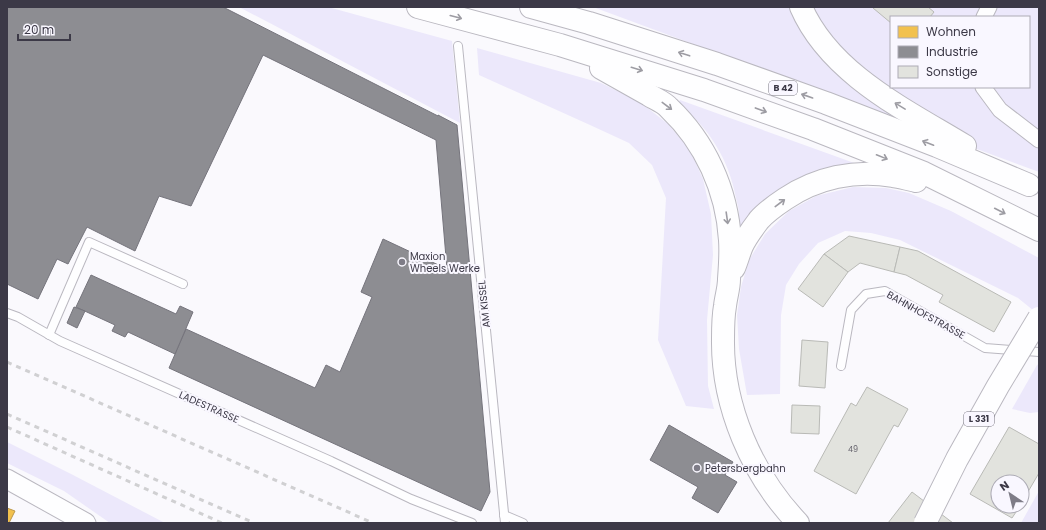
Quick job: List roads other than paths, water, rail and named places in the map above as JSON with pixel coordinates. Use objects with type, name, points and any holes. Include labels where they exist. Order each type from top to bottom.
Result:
[{"type":"main road","points":[[418,7],[560,45],[704,90],[813,129],[924,173],[1039,230]]},
{"type":"main road","name":"B 42","points":[[531,7],[709,62],[826,103],[937,146],[1034,188]]},
{"type":"main road","name":"B 42","points":[[801,7],[811,27],[823,43],[838,60],[856,76],[877,92],[1034,188]]},
{"type":"main road","points":[[560,45],[668,106],[685,125],[709,161],[719,186],[726,212],[730,240],[729,281],[724,308],[723,340],[724,368],[733,410],[742,436],[753,460],[767,483],[798,523]]},
{"type":"main road","points":[[729,281],[743,244],[760,219],[789,196],[827,179],[848,175],[874,174],[893,176],[967,194]]},
{"type":"main road","name":"L 331","points":[[925,523],[957,459],[1039,318]]},
{"type":"street","points":[[984,16],[989,7]]},
{"type":"street","points":[[984,88],[1000,110],[1039,140]]},
{"type":"street","points":[[7,479],[86,523]]},
{"type":"lane","name":"AM KISSEL","points":[[458,46],[505,519],[523,523]]},
{"type":"lane","points":[[50,335],[89,242],[183,284]]},
{"type":"lane","name":"BAHNHOFSTRASSE","points":[[841,366],[851,310],[866,294],[885,290],[985,348],[1039,352]]},
{"type":"lane","name":"LADESTRASSE","points":[[7,313],[18,317],[60,341],[331,461],[411,499],[472,523]]},
{"type":"railway","points":[[7,362],[373,523]]},
{"type":"railway","points":[[7,414],[254,523]]},
{"type":"railway","points":[[7,427],[222,523]]},
{"type":"place","name":"Maxion Wheels Werke","points":[[402,262]]},
{"type":"place","name":"Petersbergbahn","points":[[697,468]]}]
